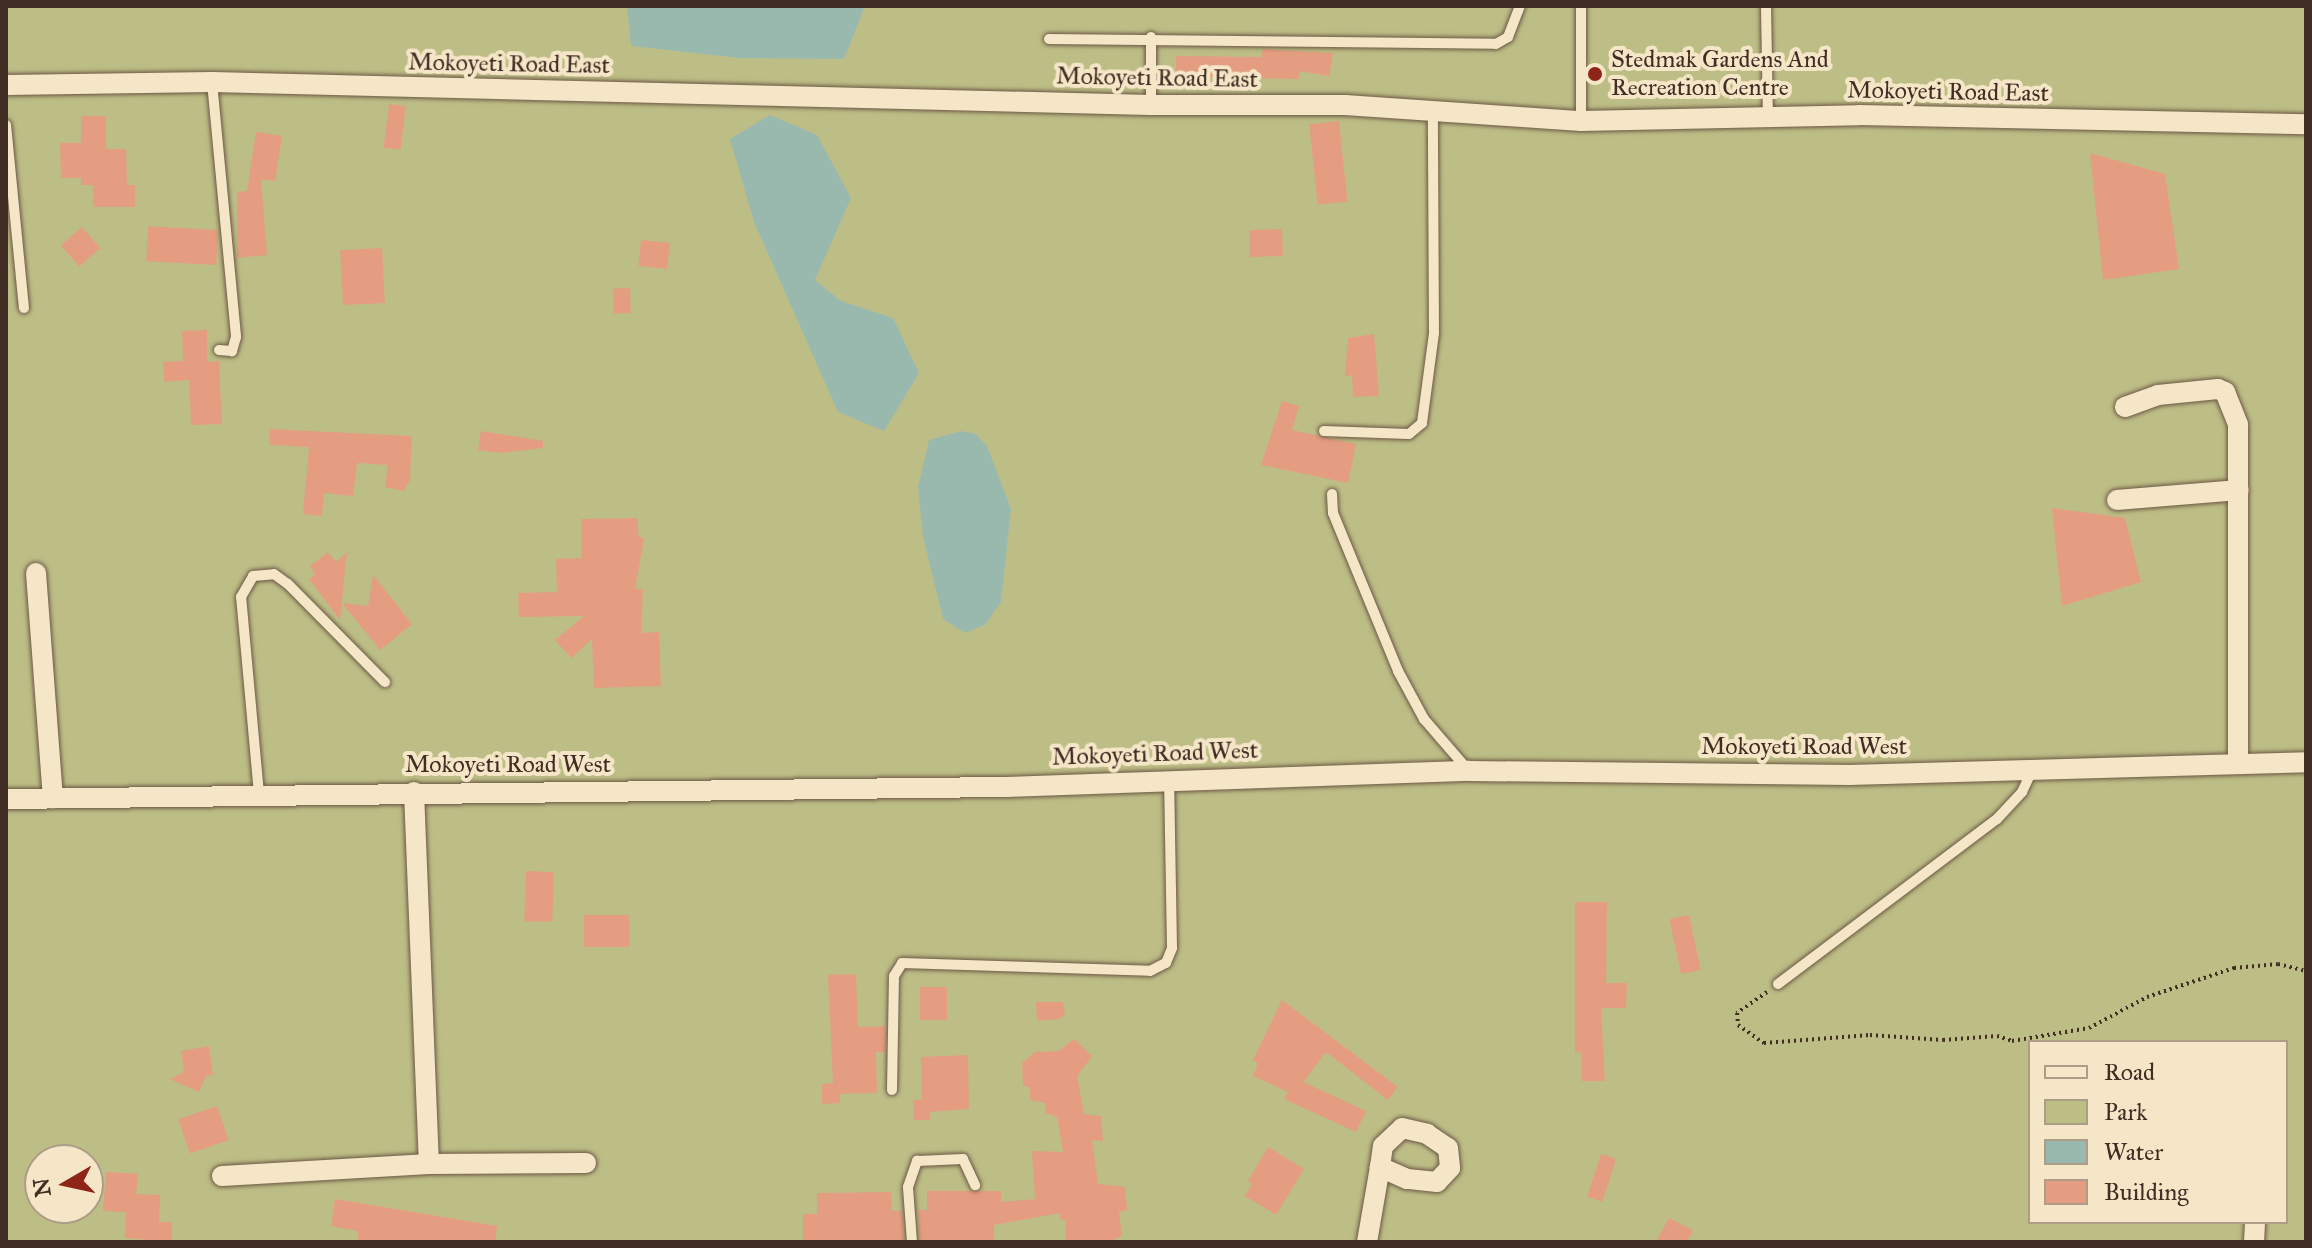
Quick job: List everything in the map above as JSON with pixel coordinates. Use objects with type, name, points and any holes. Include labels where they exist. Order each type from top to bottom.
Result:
[{"type":"street","name":"Mokoyeti Road East","points":[[6,85],[212,82],[1151,105],[1345,105],[1433,114],[1581,121],[1768,117],[2306,124]]},
{"type":"street","points":[[2125,407],[2184,390],[2225,392],[2238,425],[2238,763]]},
{"type":"street","points":[[2117,500],[2239,490]]},
{"type":"street","points":[[36,573],[53,798]]},
{"type":"street","name":"Mokoyeti Road West","points":[[6,799],[1006,787],[1169,778],[1470,771],[1850,775],[2306,762]]},
{"type":"street","points":[[414,792],[429,1164]]},
{"type":"street","points":[[222,1176],[429,1164],[586,1163]]},
{"type":"street","points":[[1367,1242],[1380,1167]]},
{"type":"lane","points":[[1049,39],[1151,37],[1496,44],[1508,37],[1520,6]]},
{"type":"lane","points":[[1581,6],[1581,121]]},
{"type":"lane","points":[[1766,6],[1768,117]]},
{"type":"lane","points":[[1151,37],[1151,105]]},
{"type":"lane","points":[[212,82],[236,337],[232,351],[219,350]]},
{"type":"lane","points":[[1324,431],[1409,434],[1422,423],[1434,333],[1433,114]]},
{"type":"lane","points":[[6,125],[24,308]]},
{"type":"lane","points":[[1332,494],[1333,513],[1398,671],[1424,719],[1470,771]]},
{"type":"lane","points":[[259,794],[241,597],[253,576],[274,574],[288,584],[385,682]]},
{"type":"lane","points":[[1778,984],[1997,819],[2022,792],[2033,769]]},
{"type":"lane","points":[[892,1090],[894,976],[902,963],[1150,971],[1166,963],[1172,948],[1169,778]]},
{"type":"lane","points":[[912,1242],[908,1187],[917,1161],[963,1159],[975,1185]]},
{"type":"path","points":[[1778,984],[1737,1013],[1738,1025],[1764,1043],[1870,1035],[1943,1040],[1997,1036],[2012,1041],[2089,1028],[2147,997],[2234,968],[2278,964],[2306,971]]},
{"type":"green space","points":[[6,6],[2306,6],[2306,1242],[6,1242]]},
{"type":"water","points":[[627,6],[865,6],[844,59],[739,58],[631,46]]},
{"type":"water","points":[[770,115],[817,135],[851,198],[815,280],[841,301],[893,318],[919,373],[884,431],[838,412],[754,222],[730,139]]},
{"type":"water","points":[[961,431],[976,434],[987,446],[1011,509],[1001,602],[985,625],[965,633],[943,619],[923,537],[918,487],[929,440]]},
{"type":"building","points":[[1263,49],[1333,53],[1329,76],[1299,71],[1299,79],[1176,77],[1176,56],[1261,57]]},
{"type":"building","points":[[389,104],[406,106],[401,150],[384,148]]},
{"type":"building","points":[[81,116],[106,116],[106,149],[126,149],[127,185],[135,185],[135,207],[93,207],[93,185],[81,185],[81,178],[61,178],[60,143],[81,143]]},
{"type":"building","points":[[1339,121],[1347,202],[1318,205],[1309,124]]},
{"type":"building","points":[[256,132],[282,136],[275,181],[261,179],[267,255],[237,258],[237,192],[247,191]]},
{"type":"building","points":[[2090,153],[2165,174],[2179,269],[2103,280]]},
{"type":"building","points":[[148,226],[218,230],[216,265],[146,261]]},
{"type":"building","points":[[82,227],[100,248],[79,267],[61,245]]},
{"type":"building","points":[[1282,229],[1283,256],[1250,257],[1249,230]]},
{"type":"building","points":[[641,240],[670,243],[667,269],[638,266]]},
{"type":"building","points":[[382,248],[385,303],[343,305],[340,250]]},
{"type":"building","points":[[630,288],[631,313],[614,314],[613,289]]},
{"type":"building","points":[[207,330],[207,362],[219,361],[222,424],[191,425],[189,380],[164,382],[163,362],[183,361],[182,331]]},
{"type":"building","points":[[1374,334],[1379,396],[1353,397],[1352,375],[1345,376],[1348,338]]},
{"type":"building","points":[[1282,401],[1299,406],[1292,430],[1356,444],[1348,483],[1261,465]]},
{"type":"building","points":[[269,429],[412,436],[410,480],[404,491],[385,487],[388,465],[357,463],[353,496],[324,493],[322,516],[303,514],[309,447],[269,445]]},
{"type":"building","points":[[481,431],[543,441],[543,448],[502,453],[478,450]]},
{"type":"building","points":[[2052,508],[2125,518],[2141,582],[2062,606]]},
{"type":"building","points":[[638,518],[638,535],[644,539],[635,589],[643,589],[641,633],[659,632],[661,686],[594,688],[592,639],[571,658],[555,640],[584,616],[519,617],[518,593],[557,592],[556,559],[582,558],[581,519]]},
{"type":"building","points":[[328,552],[336,562],[347,552],[340,620],[309,579],[315,574],[310,566]]},
{"type":"building","points":[[373,575],[412,624],[380,650],[342,603],[368,606]]},
{"type":"building","points":[[526,871],[554,872],[552,922],[524,921]]},
{"type":"building","points":[[1575,902],[1607,902],[1606,983],[1627,983],[1626,1008],[1601,1008],[1605,1081],[1581,1081],[1581,1052],[1575,1053]]},
{"type":"building","points":[[584,915],[629,915],[629,947],[584,947]]},
{"type":"building","points":[[1689,915],[1701,970],[1681,974],[1669,919]]},
{"type":"building","points":[[856,974],[858,1027],[885,1026],[885,1052],[876,1052],[877,1093],[840,1094],[840,1103],[822,1104],[822,1084],[833,1083],[828,975]]},
{"type":"building","points":[[920,987],[947,987],[947,1020],[920,1020]]},
{"type":"building","points":[[1282,1000],[1398,1087],[1388,1100],[1326,1052],[1303,1082],[1366,1111],[1356,1132],[1284,1099],[1288,1092],[1253,1076],[1258,1063],[1253,1060]]},
{"type":"building","points":[[1036,1002],[1063,1002],[1065,1014],[1060,1019],[1037,1021]]},
{"type":"building","points":[[1074,1039],[1092,1056],[1077,1076],[1084,1114],[1101,1116],[1103,1141],[1092,1140],[1098,1184],[1125,1187],[1127,1210],[1119,1212],[1122,1236],[1109,1242],[1065,1242],[1066,1220],[1060,1219],[1060,1213],[994,1225],[994,1242],[920,1242],[918,1210],[927,1210],[927,1191],[1001,1191],[1001,1202],[1035,1199],[1032,1151],[1063,1152],[1057,1117],[1045,1113],[1045,1103],[1030,1100],[1030,1087],[1023,1086],[1022,1063],[1035,1052],[1058,1051]]},
{"type":"building","points":[[209,1046],[213,1075],[206,1076],[199,1092],[170,1079],[184,1072],[181,1051]]},
{"type":"building","points":[[968,1055],[969,1109],[930,1112],[930,1120],[914,1120],[913,1100],[922,1100],[921,1057]]},
{"type":"building","points":[[217,1106],[229,1140],[190,1153],[178,1119]]},
{"type":"building","points":[[1268,1147],[1304,1169],[1276,1215],[1245,1196],[1252,1184],[1248,1181]]},
{"type":"building","points":[[1601,1154],[1616,1159],[1602,1202],[1587,1197]]},
{"type":"building","points":[[106,1172],[138,1174],[136,1194],[160,1195],[159,1222],[172,1222],[172,1242],[125,1238],[126,1212],[104,1211]]},
{"type":"building","points":[[891,1192],[892,1211],[902,1211],[904,1242],[803,1242],[803,1214],[817,1214],[817,1193]]},
{"type":"building","points":[[335,1199],[497,1226],[495,1242],[358,1242],[358,1231],[331,1226]]},
{"type":"building","points":[[1669,1218],[1693,1230],[1687,1242],[1656,1242]]},
{"type":"place","name":"Stedmak Gardens And Recreation Centre","points":[[1595,74]]}]
